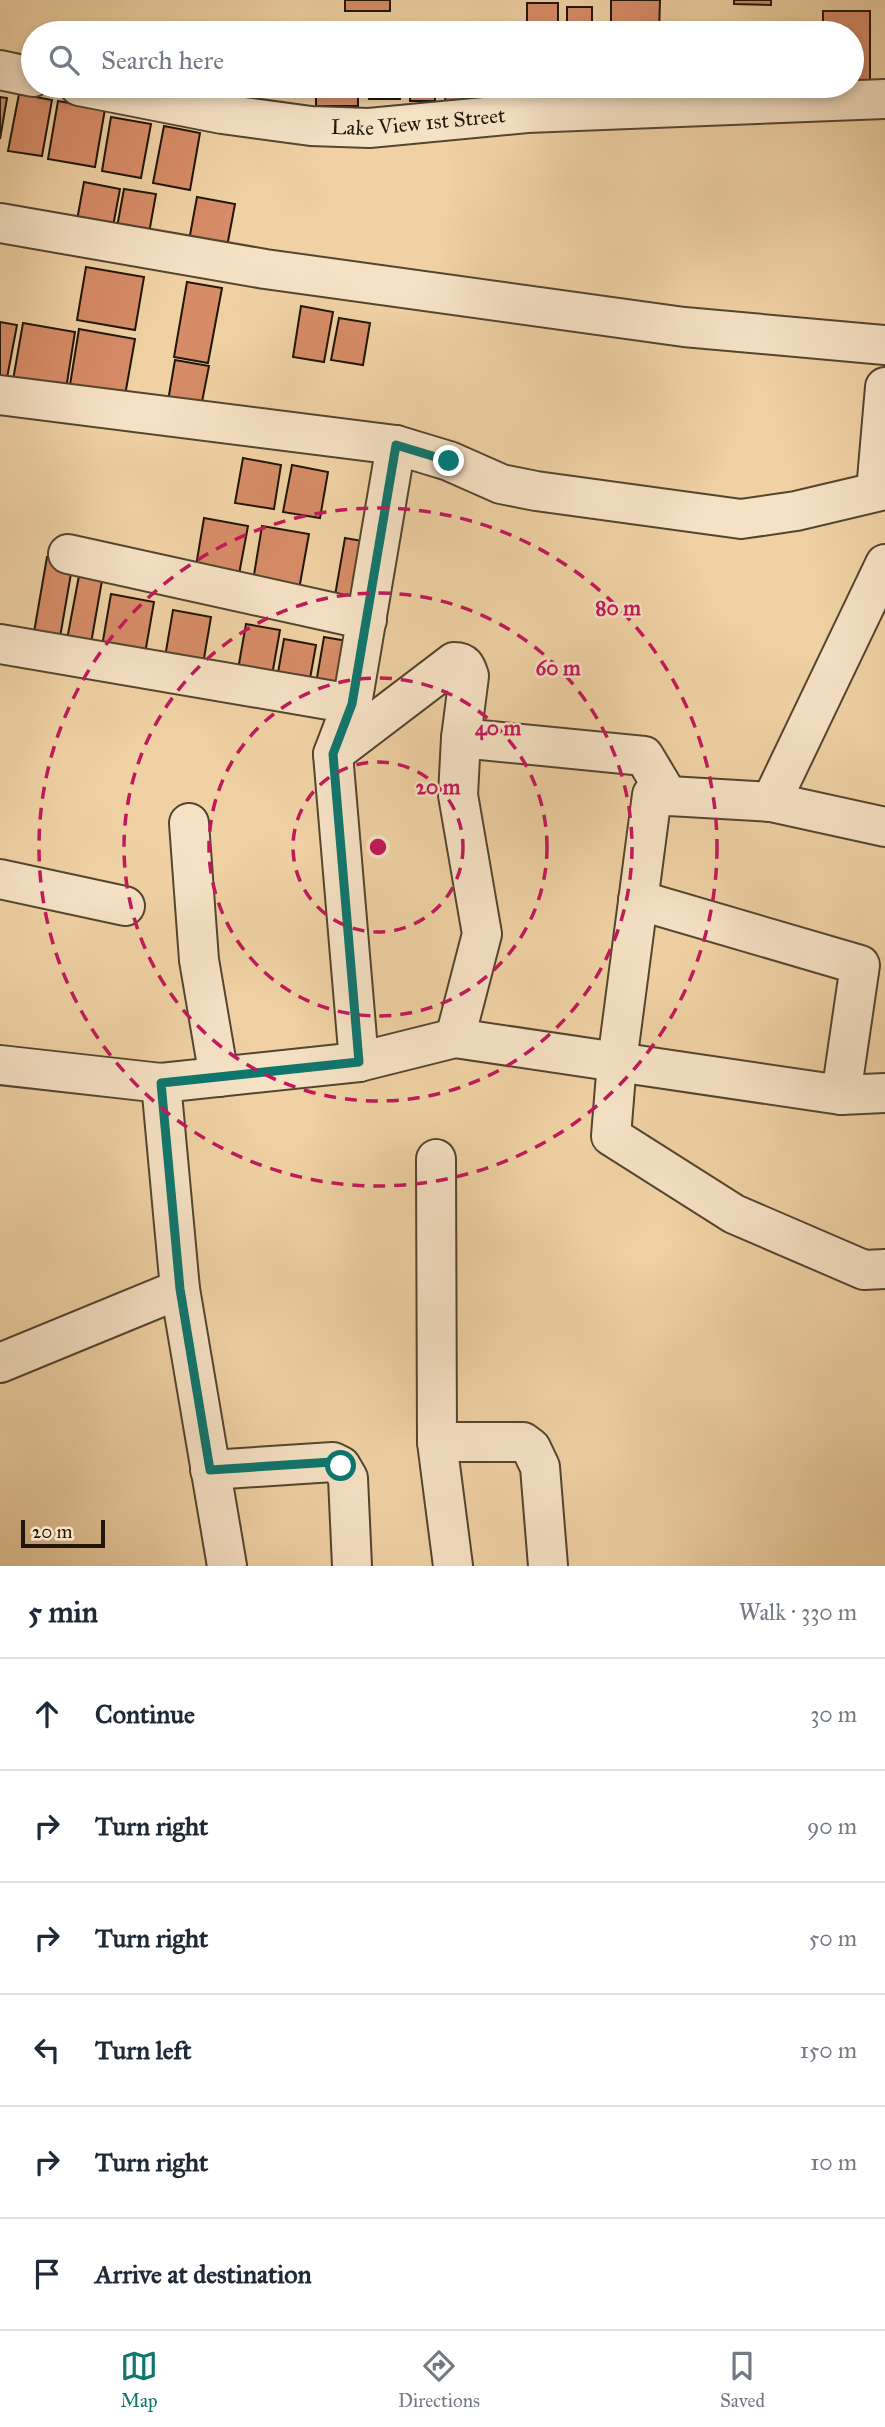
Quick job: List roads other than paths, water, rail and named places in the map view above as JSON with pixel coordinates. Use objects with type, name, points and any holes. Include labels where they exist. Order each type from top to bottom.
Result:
[{"type":"street","points":[[0,70],[21,74]]},
{"type":"street","name":"Lake View 1st Street","points":[[141,98],[311,127],[369,128],[527,113],[885,99]]},
{"type":"street","points":[[0,223],[265,269],[617,318],[684,327],[885,345]]},
{"type":"street","points":[[0,395],[396,445],[449,461],[501,484],[741,519],[796,511],[881,491],[885,387]]},
{"type":"street","points":[[359,1062],[333,754],[352,704],[396,445]]},
{"type":"street","points":[[68,554],[367,620]]},
{"type":"street","points":[[771,802],[885,564]]},
{"type":"street","points":[[0,644],[352,704]]},
{"type":"street","points":[[333,754],[454,662],[466,666],[469,676],[457,795],[482,934],[455,1038]]},
{"type":"street","points":[[461,738],[644,756],[668,796]]},
{"type":"street","points":[[885,827],[771,802],[652,795],[617,1062],[611,1136],[734,1214],[864,1270],[885,1269]]},
{"type":"street","points":[[189,823],[199,960],[219,1077]]},
{"type":"street","points":[[0,879],[125,906]]},
{"type":"street","points":[[638,900],[860,965],[841,1095]]},
{"type":"street","points":[[0,1065],[161,1083],[359,1062],[455,1038],[841,1095],[885,1093]]},
{"type":"street","points":[[161,1083],[180,1289],[227,1566]]},
{"type":"street","points":[[436,1159],[437,1442],[453,1566]]},
{"type":"street","points":[[0,1363],[180,1289]]},
{"type":"street","points":[[437,1442],[523,1442],[531,1448],[540,1467],[548,1566]]},
{"type":"street","points":[[210,1470],[332,1462],[341,1466],[348,1478],[352,1566]]}]
